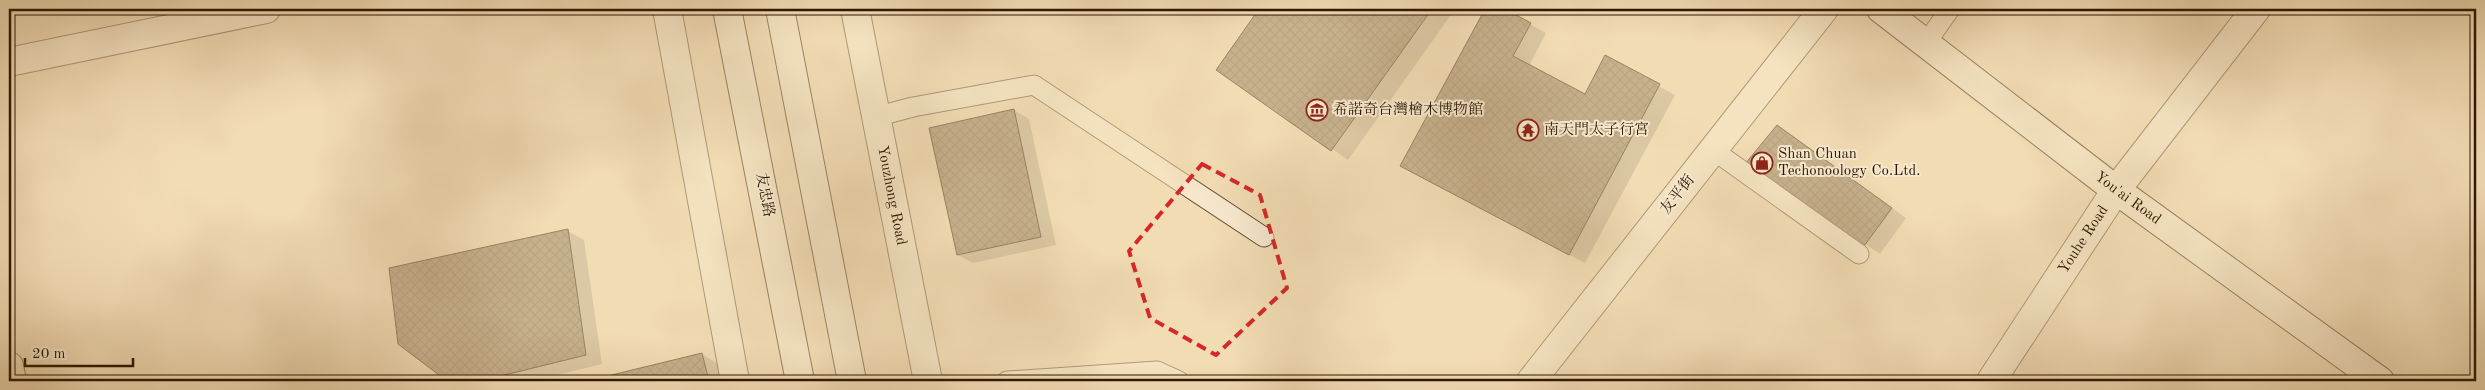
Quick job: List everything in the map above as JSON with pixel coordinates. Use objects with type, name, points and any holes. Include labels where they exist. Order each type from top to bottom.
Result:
[{"type":"main road","points":[[9,366],[12,381]]},
{"type":"street","points":[[9,62],[266,9]]},
{"type":"street","points":[[667,9],[735,381]]},
{"type":"street","name":"友忠路","points":[[728,9],[800,381]]},
{"type":"street","points":[[780,9],[852,381]]},
{"type":"street","name":"Youzhong Road","points":[[855,9],[874,117],[928,381]]},
{"type":"street","name":"友平街","points":[[1531,381],[1824,9]]},
{"type":"street","name":"You'ai Road","points":[[1881,9],[2116,190],[2380,381]]},
{"type":"street","name":"Youhe Road","points":[[1991,381],[2116,190],[2256,9]]},
{"type":"lane","points":[[1926,43],[1950,9]]},
{"type":"lane","points":[[874,117],[913,107],[1034,85],[1264,237]]},
{"type":"lane","points":[[1713,150],[1858,254]]},
{"type":"lane","points":[[1007,381],[1157,371],[1179,381]]},
{"type":"highlighted area","points":[[1202,164],[1260,195],[1287,288],[1216,355],[1150,318],[1129,251]]},
{"type":"building","name":"希諾奇台灣檜木博物館","points":[[1259,9],[1432,9],[1331,151],[1216,70]]},
{"type":"building","name":"南天門太子行宮","points":[[1485,9],[1505,9],[1531,23],[1513,56],[1585,94],[1605,55],[1660,84],[1569,255],[1400,166]]},
{"type":"building","points":[[1014,109],[1041,237],[957,255],[929,128]]},
{"type":"building","points":[[1777,125],[1892,208],[1864,246],[1745,164]]},
{"type":"building","points":[[568,229],[586,355],[480,381],[447,381],[398,344],[389,268]]},
{"type":"building","points":[[702,353],[709,381],[587,381]]},
{"type":"place","name":"希諾奇台灣檜木博物館","points":[[1317,110]]},
{"type":"place","name":"南天門太子行宮","points":[[1528,130]]},
{"type":"place","name":"Shan Chuan Techonoology Co.Ltd.","points":[[1762,163]]}]
